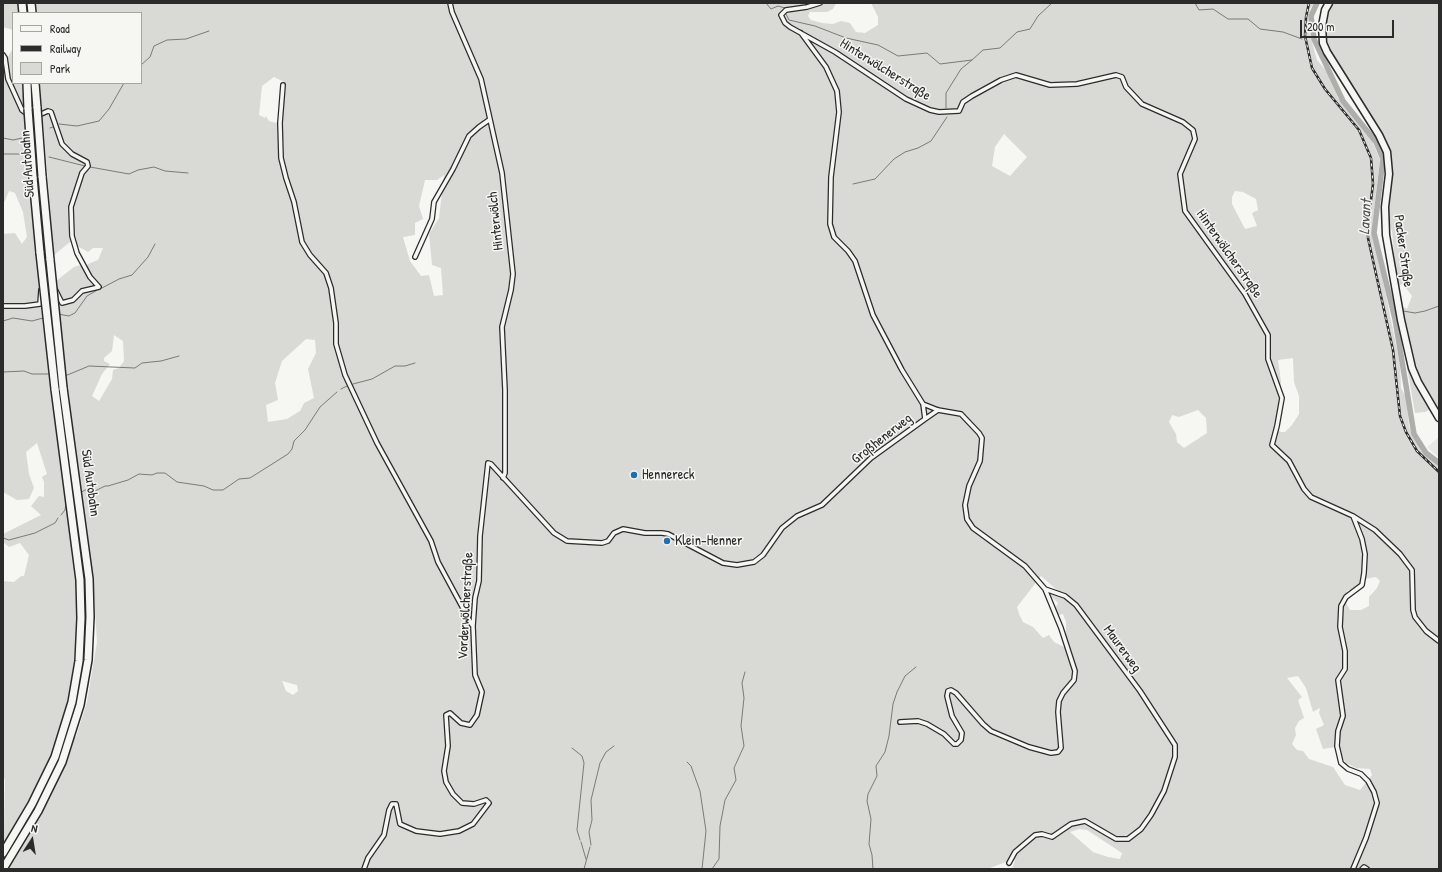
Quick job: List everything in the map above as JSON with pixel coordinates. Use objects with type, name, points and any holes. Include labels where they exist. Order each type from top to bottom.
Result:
[{"type":"highway","name":"Süd Autobahn","points":[[3,853],[48,774],[63,733],[72,702],[79,661],[82,618],[80,580],[55,389],[40,253],[27,84]]},
{"type":"highway","name":"Süd Autobahn","points":[[3,869],[55,778],[70,740],[80,705],[88,660],[90,617],[88,579],[63,388],[42,176],[35,84]]},
{"type":"main road","name":"Packer Straße","points":[[1329,3],[1325,10],[1322,26],[1323,43],[1326,52],[1379,135],[1387,152],[1389,174],[1385,207],[1386,235],[1401,320],[1412,368],[1418,382],[1439,418]]},
{"type":"street","name":"Hinterwölch","points":[[450,3],[452,12],[481,78],[502,173],[513,274],[511,290],[502,327],[506,398],[505,473],[503,478]]},
{"type":"street","name":"Hinterwölcherstraße","points":[[820,3],[807,7],[786,10],[781,15],[785,23],[835,52],[906,99],[930,110],[938,112],[959,111],[963,102],[972,96],[1001,80],[1016,75],[1050,85],[1077,84],[1116,75],[1122,77],[1126,88],[1142,104],[1183,122],[1193,130],[1195,139],[1180,174],[1185,211],[1245,294],[1268,335],[1268,359],[1282,398],[1278,426],[1272,445],[1289,461],[1304,489],[1311,497],[1353,516]]},
{"type":"street","name":"Großhenerweg","points":[[503,478],[554,533],[567,541],[602,543],[608,541],[614,533],[623,529],[645,533],[662,532],[723,563],[737,565],[754,562],[763,555],[782,528],[792,520],[822,505],[871,458],[925,419],[923,404],[902,370],[873,315],[855,262],[848,250],[834,237],[830,224],[831,177],[839,112],[837,91],[826,67],[801,33]]},
{"type":"street","points":[[3,55],[5,58],[8,79],[22,110],[33,115],[39,115],[48,111],[51,112],[62,144],[72,154],[87,162],[88,166],[82,173],[71,207],[72,236],[77,253],[90,277],[99,287],[82,291],[73,300],[62,303],[50,278],[41,289],[40,304],[3,306]]},
{"type":"street","points":[[283,85],[280,123],[281,158],[294,202],[302,242],[310,255],[326,273],[331,288],[336,323],[336,344],[345,375],[377,443],[431,541],[438,562],[473,626]]},
{"type":"street","points":[[415,257],[432,219],[434,202],[469,136],[490,120]]},
{"type":"street","name":"Maurerweg","points":[[923,404],[938,410],[961,414],[982,438],[980,461],[969,486],[964,505],[967,519],[973,528],[1025,566],[1045,589],[1065,596],[1076,605],[1140,691],[1176,745],[1175,757],[1164,791],[1151,816],[1141,829],[1128,839],[1116,839],[1085,821],[1071,824],[1052,837],[1042,834],[1035,835],[1015,852],[1009,863]]},
{"type":"street","points":[[925,419],[938,410]]},
{"type":"street","name":"Vorderwölcherstraße","points":[[364,869],[368,858],[384,835],[389,810],[394,803],[400,824],[420,832],[440,834],[458,831],[473,824],[489,803],[486,800],[474,804],[462,803],[453,794],[446,782],[444,771],[448,746],[446,715],[450,713],[463,724],[470,725],[475,719],[479,708],[482,690],[475,675],[473,626],[475,598],[479,581],[480,536],[486,464],[491,464],[503,478]]},
{"type":"street","points":[[1353,516],[1392,544],[1412,570],[1413,610],[1415,617],[1426,631],[1439,641]]},
{"type":"street","points":[[1353,516],[1362,539],[1365,554],[1364,573],[1362,585],[1346,598],[1341,606],[1340,627],[1345,651],[1345,669],[1338,680],[1343,716],[1338,731],[1337,746],[1341,762],[1348,769],[1361,774],[1368,781],[1374,792],[1376,803],[1366,838],[1353,869]]},
{"type":"street","points":[[900,722],[918,721],[927,724],[944,734],[954,744],[957,744],[961,740],[962,733],[952,716],[946,696],[948,691],[951,690],[956,693],[991,731],[1029,747],[1051,753],[1058,752],[1061,748],[1058,712],[1059,701],[1063,693],[1074,680],[1075,671],[1062,628],[1045,589]]},
{"type":"street","points":[[1362,869],[1364,867],[1367,869]]},
{"type":"shaded area","points":[[1439,437],[1439,458],[1427,447]]},
{"type":"green space","points":[[3,3],[18,3],[18,12],[12,12],[12,30],[3,27]]},
{"type":"green space","points":[[35,3],[836,3],[833,9],[827,12],[810,12],[808,16],[811,20],[822,23],[833,24],[841,21],[850,23],[856,32],[865,33],[878,25],[878,17],[871,3],[1314,3],[1310,9],[1308,28],[1317,60],[1329,74],[1338,98],[1372,141],[1380,160],[1372,226],[1400,365],[1401,388],[1406,397],[1409,426],[1412,435],[1424,454],[1439,465],[1439,869],[1012,869],[1015,860],[1010,857],[1006,862],[987,869],[3,869],[5,780],[3,775],[3,581],[14,582],[21,576],[24,576],[29,555],[20,543],[9,547],[3,542],[3,534],[41,515],[31,506],[39,496],[44,497],[44,482],[42,477],[47,474],[37,443],[26,452],[29,474],[34,488],[29,499],[17,500],[3,492],[3,234],[15,233],[22,244],[27,237],[23,212],[15,193],[9,191],[3,205],[3,52],[7,59],[12,50],[12,84],[22,84],[35,254],[54,258],[56,281],[74,267],[80,265],[84,269],[88,264],[98,260],[103,248],[93,248],[88,252],[70,242],[54,255],[40,84],[142,84],[142,12],[36,12]],"holes":[[[274,77],[284,82],[283,118],[276,123],[269,121],[266,116],[265,118],[259,115],[262,86]],[[1004,134],[1027,157],[1010,176],[992,166],[995,147]],[[444,175],[439,218],[429,234],[432,265],[441,268],[443,295],[434,296],[429,275],[421,276],[410,261],[403,237],[415,235],[415,223],[423,219],[419,206],[425,180],[437,180]],[[1235,191],[1243,192],[1256,199],[1258,210],[1252,213],[1257,226],[1245,229],[1232,204],[1232,197]],[[114,335],[123,341],[124,361],[119,368],[113,370],[112,379],[99,401],[92,396],[102,374],[110,364],[104,361],[104,358],[112,351]],[[306,339],[315,340],[316,353],[308,369],[314,398],[304,403],[300,411],[287,419],[268,422],[266,405],[278,400],[275,383],[282,361]],[[1293,358],[1294,382],[1299,396],[1299,414],[1292,425],[1285,432],[1281,432],[1276,429],[1281,382],[1278,360]],[[1198,410],[1206,418],[1207,433],[1184,448],[1177,442],[1176,434],[1169,422],[1172,415],[1179,417]],[[1041,576],[1057,590],[1047,592],[1058,603],[1055,609],[1058,615],[1063,614],[1066,622],[1066,648],[1054,642],[1049,635],[1043,638],[1033,627],[1023,622],[1017,607]],[[1376,577],[1380,581],[1377,588],[1369,597],[1369,606],[1361,610],[1350,610],[1346,603],[1347,591],[1359,586],[1364,579]],[[93,578],[97,642],[87,702],[76,737],[60,732],[73,675],[77,619],[76,580]],[[1298,676],[1306,688],[1313,712],[1320,708],[1319,713],[1324,725],[1316,729],[1323,749],[1335,747],[1346,763],[1356,768],[1370,769],[1372,775],[1360,790],[1345,785],[1333,767],[1309,759],[1303,751],[1297,750],[1292,744],[1296,735],[1295,728],[1299,721],[1304,718],[1298,700],[1302,697],[1287,678]],[[282,681],[297,685],[298,691],[293,695],[286,691]],[[1079,829],[1087,830],[1122,853],[1120,859],[1093,852],[1070,832]]]},
{"type":"green space","points":[[1330,3],[1439,3],[1439,414],[1422,386],[1410,353],[1401,306],[1407,309],[1412,296],[1403,284],[1397,286],[1392,231],[1387,218],[1390,157],[1327,44],[1324,35],[1325,16]]},
{"type":"green space","points":[[1404,350],[1418,385],[1431,409],[1425,412],[1415,413]]},
{"type":"waterway","points":[[766,3],[771,9],[778,6],[785,8]]},
{"type":"waterway","points":[[786,14],[789,20],[815,26],[846,38],[878,45],[898,56],[927,53],[940,64],[972,60],[983,50],[1000,48],[1017,32],[1030,29],[1038,16],[1052,3]]},
{"type":"waterway","points":[[1195,3],[1199,10],[1213,9],[1228,19],[1248,19],[1260,29],[1283,32],[1302,39]]},
{"type":"waterway","name":"Lavant","points":[[1317,3],[1311,16],[1314,39],[1343,101],[1376,142],[1383,159],[1374,233],[1395,319],[1414,434],[1426,453],[1439,463]]},
{"type":"waterway","points":[[142,64],[150,57],[154,46],[167,40],[186,39],[209,31]]},
{"type":"waterway","points":[[946,108],[946,93],[961,69],[972,60]]},
{"type":"waterway","points":[[59,124],[77,126],[99,121],[109,109],[123,84]]},
{"type":"waterway","points":[[853,184],[875,179],[894,159],[905,152],[918,148],[931,141],[947,117]]},
{"type":"waterway","points":[[3,138],[13,140],[27,137]]},
{"type":"waterway","points":[[3,154],[28,154]]},
{"type":"waterway","points":[[49,157],[85,166]]},
{"type":"waterway","points":[[90,167],[129,174],[138,170],[154,167],[165,171],[188,173]]},
{"type":"waterway","points":[[102,288],[119,279],[132,275],[148,257],[155,244]]},
{"type":"waterway","points":[[58,314],[69,316],[75,313],[87,296],[99,289]]},
{"type":"waterway","points":[[1403,311],[1415,313],[1439,306]]},
{"type":"waterway","points":[[3,321],[13,318],[32,321],[43,318]]},
{"type":"waterway","points":[[65,376],[89,366],[135,368],[142,363],[161,361],[179,356]]},
{"type":"waterway","points":[[353,384],[372,379],[395,366],[405,366],[415,363]]},
{"type":"waterway","points":[[3,372],[24,371],[32,374],[50,374]]},
{"type":"waterway","points":[[341,389],[347,386]]},
{"type":"waterway","points":[[80,493],[85,490],[95,491],[105,486],[128,480],[139,474],[152,475],[157,473],[165,473],[177,482],[204,486],[213,490],[223,490],[239,479],[250,478],[288,454],[292,449],[294,441],[305,430],[320,407],[337,392]]},
{"type":"waterway","points":[[61,515],[65,510],[66,503]]},
{"type":"waterway","points":[[3,538],[9,540],[35,533],[55,523],[58,518]]},
{"type":"waterway","points":[[873,869],[872,855],[869,844],[871,819],[867,801],[868,794],[877,776],[876,766],[885,752],[889,736],[893,704],[897,692],[905,676],[916,667]]},
{"type":"waterway","points":[[712,869],[719,859],[720,826],[725,800],[736,780],[734,768],[744,746],[741,726],[744,698],[742,683],[745,672]]},
{"type":"waterway","points":[[591,845],[589,832],[592,820],[591,800],[600,763],[606,752],[614,746]]},
{"type":"waterway","points":[[572,748],[582,756],[584,763],[577,830],[580,840]]},
{"type":"waterway","points":[[687,762],[691,766],[700,791],[706,831],[702,869]]},
{"type":"waterway","points":[[581,842],[586,859]]},
{"type":"waterway","points":[[584,869],[590,847]]},
{"type":"railway","points":[[1309,3],[1306,17],[1305,36],[1312,68],[1325,89],[1359,130],[1371,158],[1373,184],[1368,224],[1368,238],[1393,350],[1400,416],[1406,432],[1417,451],[1439,472]]},
{"type":"place","name":"Hennereck","points":[[634,475]]},
{"type":"place","name":"Klein-Henner","points":[[667,541]]}]
